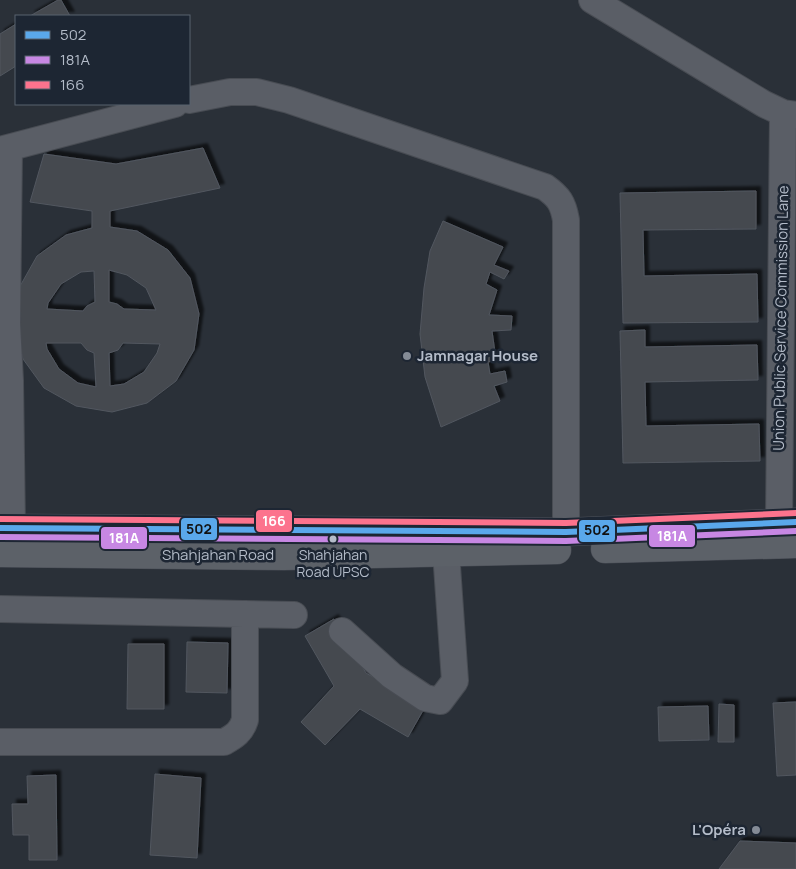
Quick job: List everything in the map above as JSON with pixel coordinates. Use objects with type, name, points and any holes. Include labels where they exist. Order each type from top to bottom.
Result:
[{"type":"main road","name":"Shahjahan Road","points":[[6,528],[566,532],[788,522]]},
{"type":"main road","name":"Shahjahan Road","points":[[0,554],[284,556],[796,544]]},
{"type":"street","points":[[592,0],[764,104],[789,114]]},
{"type":"street","points":[[190,100],[230,92],[256,92],[289,100],[544,187],[555,194],[564,206],[566,220],[566,532]]},
{"type":"street","points":[[6,528],[10,381],[7,324],[5,149],[172,105]]},
{"type":"street","name":"Union Public Service Commission Lane","points":[[788,522],[789,114]]},
{"type":"street","points":[[342,631],[392,676],[425,698],[440,701],[455,681],[446,552]]},
{"type":"street","points":[[0,610],[294,614]]},
{"type":"street","points":[[0,742],[224,742],[234,737],[242,730],[245,720],[245,614]]},
{"type":"building","points":[[61,0],[69,15],[32,15]]},
{"type":"building","points":[[15,25],[15,67],[0,76],[0,34]]},
{"type":"building","points":[[203,148],[220,188],[110,211],[110,227],[137,231],[168,250],[190,278],[199,314],[194,350],[176,381],[147,403],[112,412],[76,406],[44,388],[23,359],[14,324],[19,288],[37,256],[66,235],[92,228],[92,211],[30,202],[44,154],[116,164]],"holes":[[[109,270],[127,275],[146,288],[156,310],[124,309],[117,304],[109,302]],[[94,271],[95,302],[87,306],[83,311],[47,309],[48,303],[61,284],[81,272]],[[46,343],[81,343],[87,350],[94,353],[96,387],[78,383],[59,369],[47,349]],[[123,343],[160,344],[157,353],[144,372],[124,384],[110,386],[109,353],[118,350]]]},
{"type":"building","points":[[756,191],[756,229],[643,230],[644,276],[757,274],[758,322],[623,323],[620,193]]},
{"type":"building","points":[[443,221],[503,247],[494,265],[509,271],[504,279],[490,272],[486,284],[497,290],[489,315],[512,316],[511,330],[492,331],[496,360],[488,362],[490,374],[505,371],[507,382],[494,386],[500,401],[441,427],[425,377],[420,334],[424,288],[430,251]]},
{"type":"building","points":[[645,330],[645,347],[757,345],[758,380],[645,382],[646,426],[759,424],[760,461],[623,463],[620,331]]},
{"type":"building","points":[[334,619],[366,673],[425,707],[408,737],[360,709],[325,745],[301,722],[334,686],[305,636]]},
{"type":"building","points":[[187,642],[228,643],[227,693],[186,692]]},
{"type":"building","points":[[128,644],[164,644],[164,709],[127,709]]},
{"type":"building","points":[[796,702],[796,775],[777,776],[773,703]]},
{"type":"building","points":[[719,704],[734,705],[734,742],[718,742]]},
{"type":"building","points":[[708,706],[709,740],[659,741],[658,707]]},
{"type":"building","points":[[155,774],[201,778],[197,858],[150,855]]},
{"type":"building","points":[[56,775],[57,860],[29,860],[29,835],[13,835],[12,804],[28,804],[27,776]]},
{"type":"building","points":[[740,841],[796,843],[796,869],[719,869]]},
{"type":"transit line","name":"166","points":[[0,519],[566,523],[796,513]]},
{"type":"transit line","name":"502","points":[[0,528],[566,532],[796,522]]},
{"type":"transit line","name":"181A","points":[[0,537],[566,541],[796,531]]},
{"type":"place","name":"Jamnagar House","points":[[407,356]]},
{"type":"place","name":"Shahjahan Road UPSC","points":[[333,539]]},
{"type":"place","name":"L'Opéra","points":[[756,830]]}]
